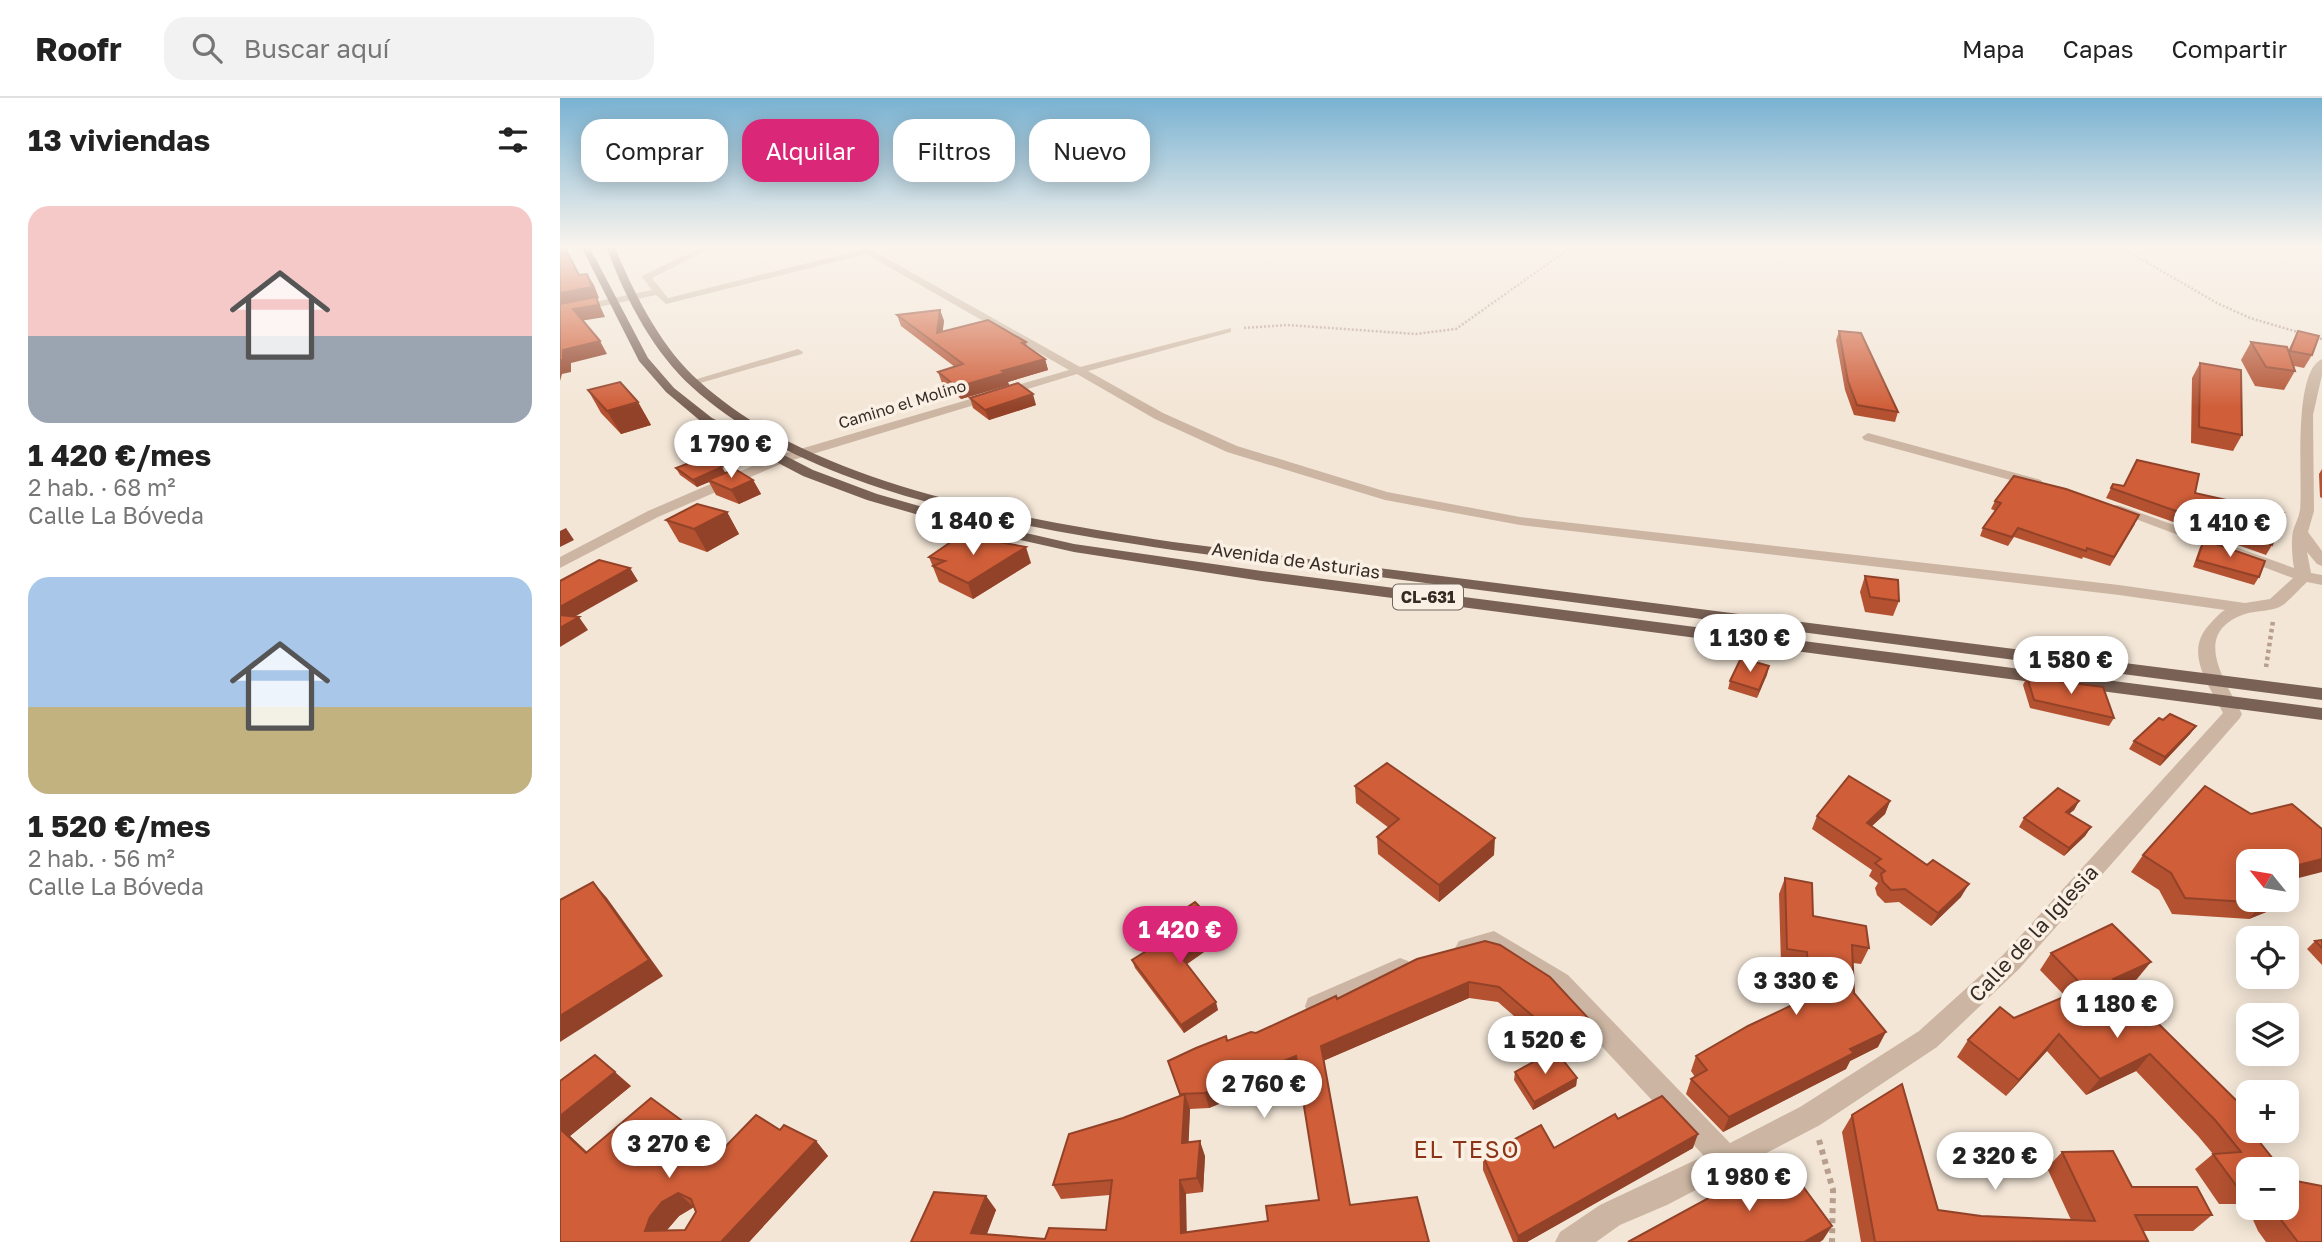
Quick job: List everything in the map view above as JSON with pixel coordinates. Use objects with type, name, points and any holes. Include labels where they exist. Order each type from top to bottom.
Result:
[{"type":"main road","name":"Avenida de Asturias","points":[[612,301],[643,359],[670,390],[708,421],[778,460],[872,497],[962,523],[1073,548],[1262,576],[2322,714]]},
{"type":"main road","name":"Avenida de Asturias","points":[[637,301],[671,355],[693,382],[737,415],[803,452],[837,467],[925,496],[1011,518],[1099,535],[2322,694]]},
{"type":"street","points":[[560,312],[610,301]]},
{"type":"street","points":[[956,301],[1159,416],[1232,449],[1373,493],[1520,522],[2119,590],[2245,608]]},
{"type":"street","name":"Camino el Molino","points":[[560,563],[653,514],[778,460],[1077,371],[1227,330]]},
{"type":"street","points":[[693,382],[798,352]]},
{"type":"street","points":[[2304,578],[2300,565],[2300,533],[2314,511],[2308,405],[2311,387],[2322,362]]},
{"type":"street","points":[[1868,437],[2054,488]]},
{"type":"street","points":[[2106,506],[2304,578],[2322,580]]},
{"type":"street","points":[[2300,533],[2322,561]]},
{"type":"street","points":[[2227,702],[2207,663],[2206,643],[2210,634],[2227,615],[2245,608],[2275,603],[2304,578]]},
{"type":"street","name":"Calle de la Iglesia","points":[[1570,1242],[1610,1215],[1657,1195],[1810,1116],[1928,1039],[2011,962],[2233,714],[2227,702]]},
{"type":"street","points":[[1443,954],[1494,941],[1559,983],[1725,1158]]},
{"type":"street","points":[[1295,1017],[1418,960]]},
{"type":"path","points":[[1227,330],[1287,325],[1416,334],[1456,329],[1495,301]]},
{"type":"path","points":[[2214,301],[2250,318],[2322,339]]},
{"type":"path","points":[[2265,664],[2270,636]]},
{"type":"path","points":[[1810,1116],[1833,1190],[1832,1242]]},
{"type":"building","points":[[598,301],[599,305],[573,309],[600,341],[563,350],[563,360],[560,360],[560,304]]},
{"type":"building","points":[[940,310],[937,333],[988,320],[1026,342],[1022,343],[1045,359],[957,387],[938,372],[963,364],[897,315]]},
{"type":"building","points":[[1839,331],[1861,333],[1898,412],[1857,405],[1848,381]]},
{"type":"building","points":[[2298,331],[2319,336],[2312,355],[2290,351]]},
{"type":"building","points":[[2251,342],[2287,347],[2295,371],[2266,367]]},
{"type":"building","points":[[2200,363],[2241,370],[2242,435],[2199,427]]},
{"type":"building","points":[[620,382],[638,402],[607,411],[588,390]]},
{"type":"building","points":[[1018,383],[1033,394],[985,410],[970,398]]},
{"type":"building","points":[[705,457],[722,467],[693,480],[676,468]]},
{"type":"building","points":[[2137,460],[2199,474],[2195,493],[2284,513],[2272,545],[2111,488],[2113,484],[2124,486]]},
{"type":"building","points":[[735,469],[753,480],[731,490],[708,480]]},
{"type":"building","points":[[2014,476],[2066,489],[2139,515],[2114,557],[2087,548],[2086,551],[2018,528],[2012,537],[1983,528],[2001,503],[1995,501]]},
{"type":"building","points":[[697,504],[727,512],[694,529],[666,520]]},
{"type":"building","points":[[961,535],[1026,547],[968,583],[933,566],[945,561],[929,557]]},
{"type":"building","points":[[2204,540],[2265,561],[2259,577],[2197,560]]},
{"type":"building","points":[[599,560],[630,568],[560,607],[560,581]]},
{"type":"building","points":[[1865,576],[1898,580],[1899,601],[1870,597]]},
{"type":"building","points":[[560,615],[579,617],[560,628]]},
{"type":"building","points":[[1741,658],[1769,666],[1759,690],[1730,681]]},
{"type":"building","points":[[2027,677],[2103,687],[2114,718],[2034,700]]},
{"type":"building","points":[[2170,714],[2196,726],[2165,757],[2134,741],[2159,718],[2163,720]]},
{"type":"building","points":[[1387,763],[1495,838],[1439,885],[1377,837],[1399,819],[1355,786]]},
{"type":"building","points":[[1849,776],[1890,801],[1867,823],[1927,865],[1933,860],[1969,884],[1938,913],[1905,889],[1891,890],[1883,882],[1881,874],[1885,871],[1875,863],[1881,859],[1817,816]]},
{"type":"building","points":[[2205,786],[2251,814],[2292,804],[2322,829],[2322,859],[2300,865],[2300,849],[2236,849],[2236,901],[2185,898],[2171,873],[2143,855]]},
{"type":"building","points":[[2058,788],[2079,801],[2066,812],[2091,827],[2069,848],[2024,818]]},
{"type":"building","points":[[1785,878],[1812,883],[1813,916],[1866,926],[1869,948],[1852,945],[1854,993],[1886,1032],[1850,1049],[1854,1053],[1729,1117],[1691,1079],[1707,1070],[1696,1056],[1748,1026],[1809,997],[1807,952],[1787,949]]},
{"type":"building","points":[[593,882],[649,960],[560,1016],[560,900]]},
{"type":"building","points":[[1195,902],[1222,930],[1182,958],[1216,1002],[1181,1025],[1132,960],[1186,926],[1176,915]]},
{"type":"building","points":[[2112,924],[2151,962],[2113,979],[2236,1100],[2236,1143],[2260,1143],[2271,1157],[2236,1157],[2236,1185],[2213,1154],[2241,1152],[2215,1120],[2150,1054],[2100,1079],[2059,1034],[2019,1080],[1968,1040],[2000,1007],[2014,1018],[2085,988],[2051,953]]},
{"type":"building","points":[[1485,941],[1500,945],[1550,977],[1588,1018],[1563,1042],[1499,987],[1469,982],[1321,1046],[1350,1205],[1417,1197],[1429,1242],[911,1242],[934,1192],[986,1196],[971,1233],[1045,1239],[1049,1228],[1106,1230],[1112,1180],[1053,1185],[1069,1134],[1123,1118],[1185,1094],[1182,1143],[1200,1141],[1197,1178],[1180,1180],[1181,1233],[1268,1221],[1266,1206],[1319,1200],[1296,1056],[1205,1093],[1180,1094],[1168,1061],[1226,1036],[1227,1041],[1251,1032],[1256,1033],[1336,996],[1337,999],[1417,959]]},
{"type":"building","points":[[1555,1050],[1577,1078],[1534,1102],[1515,1072]]},
{"type":"building","points":[[595,1055],[615,1072],[560,1116],[560,1081]]},
{"type":"building","points":[[1902,1084],[1938,1210],[1981,1216],[2095,1221],[2062,1152],[2113,1151],[2132,1187],[2197,1187],[2212,1215],[2135,1215],[2148,1241],[1875,1242],[1852,1115]]},
{"type":"building","points":[[1662,1096],[1698,1134],[1518,1236],[1483,1156],[1541,1125],[1554,1148],[1615,1114],[1618,1119]]},
{"type":"building","points":[[651,1098],[722,1150],[756,1115],[780,1130],[784,1125],[816,1141],[721,1242],[560,1242],[560,1129],[586,1153]],"holes":[[[678,1193],[691,1199],[696,1212],[685,1230],[645,1231],[650,1217],[662,1202]]]},
{"type":"building","points":[[1782,1158],[1832,1226],[1804,1242],[1628,1242]]},
{"type":"building","points":[[2299,1182],[2322,1186],[2322,1242],[2298,1242],[2281,1220],[2299,1220]]},
{"type":"district","name":"EL TESO","points":[[1467,1149]]}]
